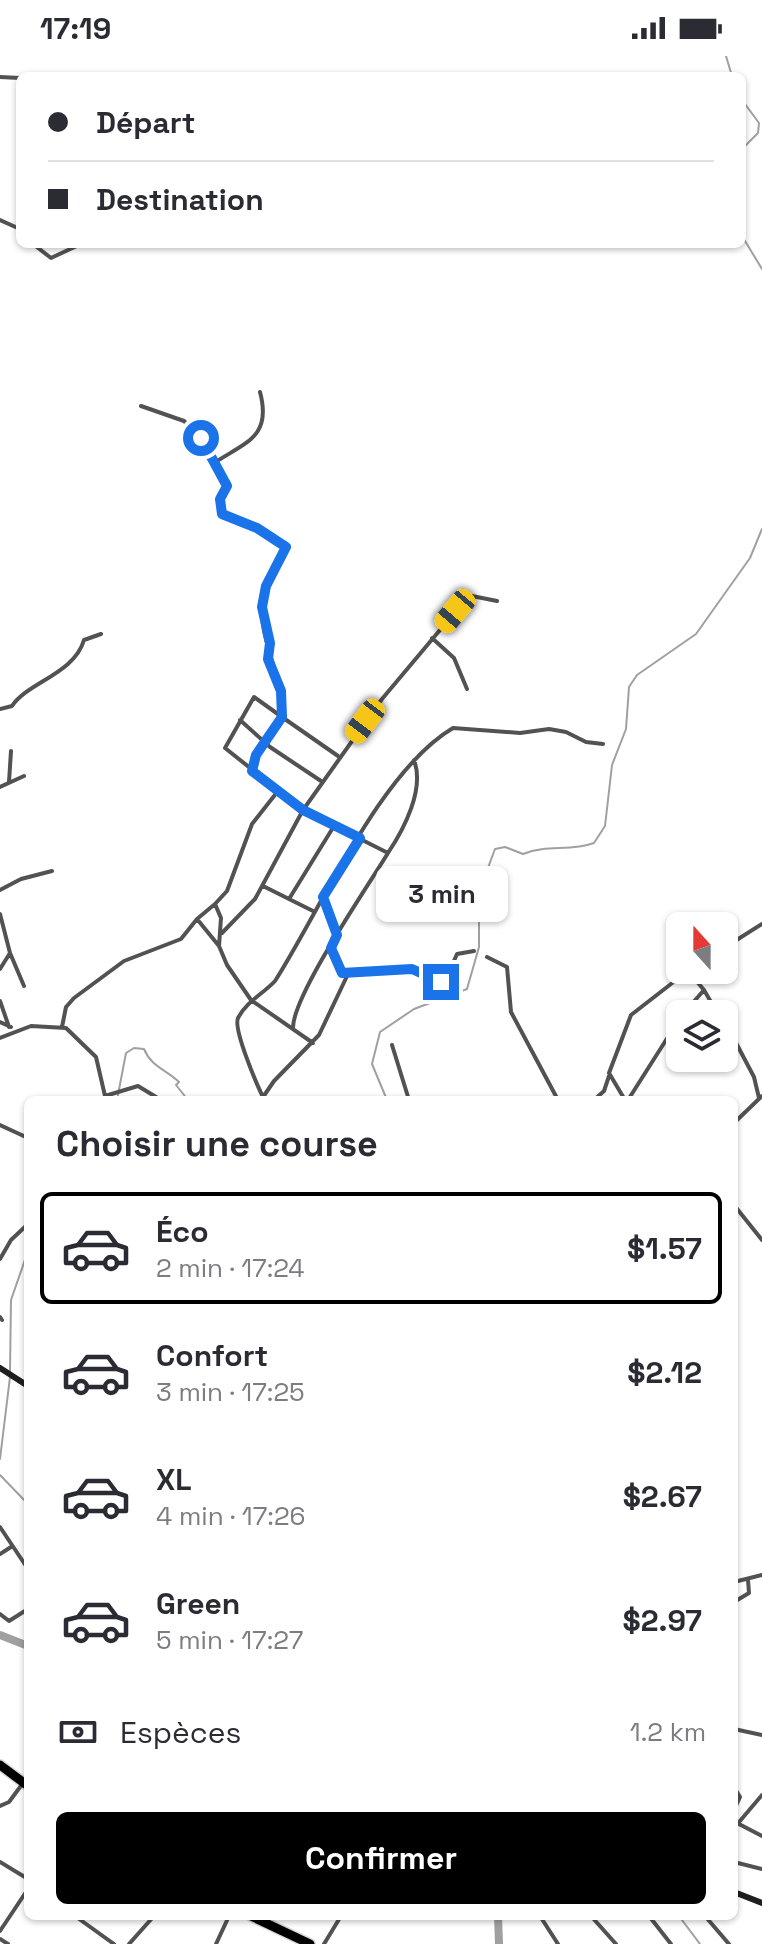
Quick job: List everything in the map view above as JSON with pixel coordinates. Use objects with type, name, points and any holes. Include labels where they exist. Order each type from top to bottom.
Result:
[{"type":"highway","points":[[0,1765],[24,1783]]},
{"type":"highway","points":[[259,1920],[310,1944]]},
{"type":"main road","points":[[2,1370],[24,1384]]},
{"type":"main road","points":[[738,1894],[762,1903]]},
{"type":"street","points":[[38,248],[51,258],[72,248]]},
{"type":"street","points":[[214,463],[248,443],[259,431],[264,415],[260,392]]},
{"type":"street","points":[[141,406],[180,418],[198,434],[227,486],[220,499],[222,514],[257,528],[286,547],[266,586],[262,607],[270,643],[268,659],[281,691],[282,717],[256,755],[252,771]]},
{"type":"street","points":[[222,933],[238,920],[263,886],[303,810],[338,756],[432,638],[469,597],[497,601]]},
{"type":"street","points":[[0,709],[12,706],[21,694],[57,674],[81,650],[84,640],[101,634]]},
{"type":"street","points":[[432,638],[454,658],[467,689]]},
{"type":"street","points":[[338,756],[254,697],[224,746],[303,810],[388,853]]},
{"type":"street","points":[[240,720],[321,781]]},
{"type":"street","points":[[261,1096],[236,1027],[251,1000],[275,981],[300,944],[313,911],[414,760],[453,728],[517,733],[549,729],[566,732],[586,742],[603,744]]},
{"type":"street","points":[[9,782],[11,751]]},
{"type":"street","points":[[293,1029],[294,1012],[388,853],[415,795],[418,773],[414,760]]},
{"type":"street","points":[[0,787],[24,776]]},
{"type":"street","points":[[62,1027],[66,1007],[74,998],[124,961],[181,939],[227,891],[252,824],[278,791]]},
{"type":"street","points":[[289,899],[335,825]]},
{"type":"street","points":[[0,890],[21,879],[52,871]]},
{"type":"street","points":[[263,886],[313,911]]},
{"type":"street","points":[[323,897],[337,935]]},
{"type":"street","points":[[215,904],[221,918],[219,946]]},
{"type":"street","points":[[0,914],[10,953],[24,986]]},
{"type":"street","points":[[197,919],[219,946],[227,965],[251,1000],[313,1043]]},
{"type":"street","points":[[738,940],[760,927]]},
{"type":"street","points":[[331,948],[340,971],[348,974],[412,969],[441,982],[446,979],[457,954],[474,951]]},
{"type":"street","points":[[0,969],[10,953]]},
{"type":"street","points":[[487,957],[507,967],[511,1012],[556,1096]]},
{"type":"street","points":[[264,1096],[322,1031],[348,974]]},
{"type":"street","points":[[598,1096],[604,1091],[631,1015],[670,984]]},
{"type":"street","points":[[699,984],[710,1000]]},
{"type":"street","points":[[696,1000],[704,990]]},
{"type":"street","points":[[0,1001],[9,1027]]},
{"type":"street","points":[[0,1022],[16,1030]]},
{"type":"street","points":[[0,1038],[16,1030],[40,1025],[62,1027],[76,1034],[92,1051],[99,1065],[105,1096],[138,1086],[154,1096]]},
{"type":"street","points":[[629,1096],[666,1040]]},
{"type":"street","points":[[392,1045],[408,1096]]},
{"type":"street","points":[[738,1047],[761,1097],[738,1119]]},
{"type":"street","points":[[609,1073],[623,1096]]},
{"type":"street","points":[[0,1125],[24,1136]]},
{"type":"street","points":[[738,1210],[762,1240]]},
{"type":"street","points":[[0,1259],[10,1242],[24,1228]]},
{"type":"street","points":[[0,1243],[10,1242]]},
{"type":"street","points":[[0,1527],[24,1564]]},
{"type":"street","points":[[0,1554],[11,1547]]},
{"type":"street","points":[[738,1581],[762,1575]]},
{"type":"street","points":[[738,1600],[749,1593],[748,1580]]},
{"type":"street","points":[[0,1614],[9,1621],[24,1612]]},
{"type":"street","points":[[738,1730],[762,1735]]},
{"type":"street","points":[[0,1806],[9,1802],[24,1786]]},
{"type":"street","points":[[738,1821],[762,1795]]},
{"type":"street","points":[[738,1827],[762,1836]]},
{"type":"street","points":[[0,1862],[24,1877]]},
{"type":"street","points":[[738,1863],[762,1869]]},
{"type":"street","points":[[0,1931],[24,1895]]},
{"type":"street","points":[[81,1920],[114,1944]]},
{"type":"street","points":[[129,1944],[149,1920]]},
{"type":"street","points":[[216,1944],[227,1920]]},
{"type":"street","points":[[324,1944],[339,1920]]},
{"type":"street","points":[[543,1920],[558,1944]]},
{"type":"street","points":[[595,1920],[616,1944]]},
{"type":"street","points":[[652,1920],[671,1944]]},
{"type":"street","points":[[708,1920],[729,1944]]},
{"type":"street","points":[[0,1939],[8,1944]]},
{"type":"waterway","points":[[726,56],[731,72]]},
{"type":"waterway","points":[[746,105],[759,123],[758,133],[746,145]]},
{"type":"waterway","points":[[746,243],[762,269]]},
{"type":"waterway","points":[[385,1096],[372,1064],[380,1032],[414,1009],[467,989],[479,947],[479,892],[495,849],[505,847],[523,854],[594,843],[605,826],[612,765],[626,729],[629,687],[637,675],[696,634],[750,558],[762,529]]},
{"type":"waterway","points":[[118,1096],[126,1053],[134,1048],[144,1049],[155,1064],[179,1082],[176,1085],[185,1096]]},
{"type":"waterway","points":[[10,1371],[11,1300],[24,1263]]},
{"type":"waterway","points":[[0,1459],[10,1377]]},
{"type":"waterway","points":[[0,1475],[24,1500]]},
{"type":"waterway","points":[[0,1635],[24,1644]]},
{"type":"waterway","points":[[498,1920],[499,1944]]},
{"type":"waterway","points":[[682,1920],[700,1944]]},
{"type":"route","points":[[201,438],[227,486],[220,499],[222,514],[257,528],[287,549],[266,586],[262,607],[270,643],[268,659],[281,691],[282,717],[256,755],[252,771],[303,810],[360,838],[323,897],[337,935],[331,948],[337,967],[348,974],[412,969],[430,980],[441,982]]}]
